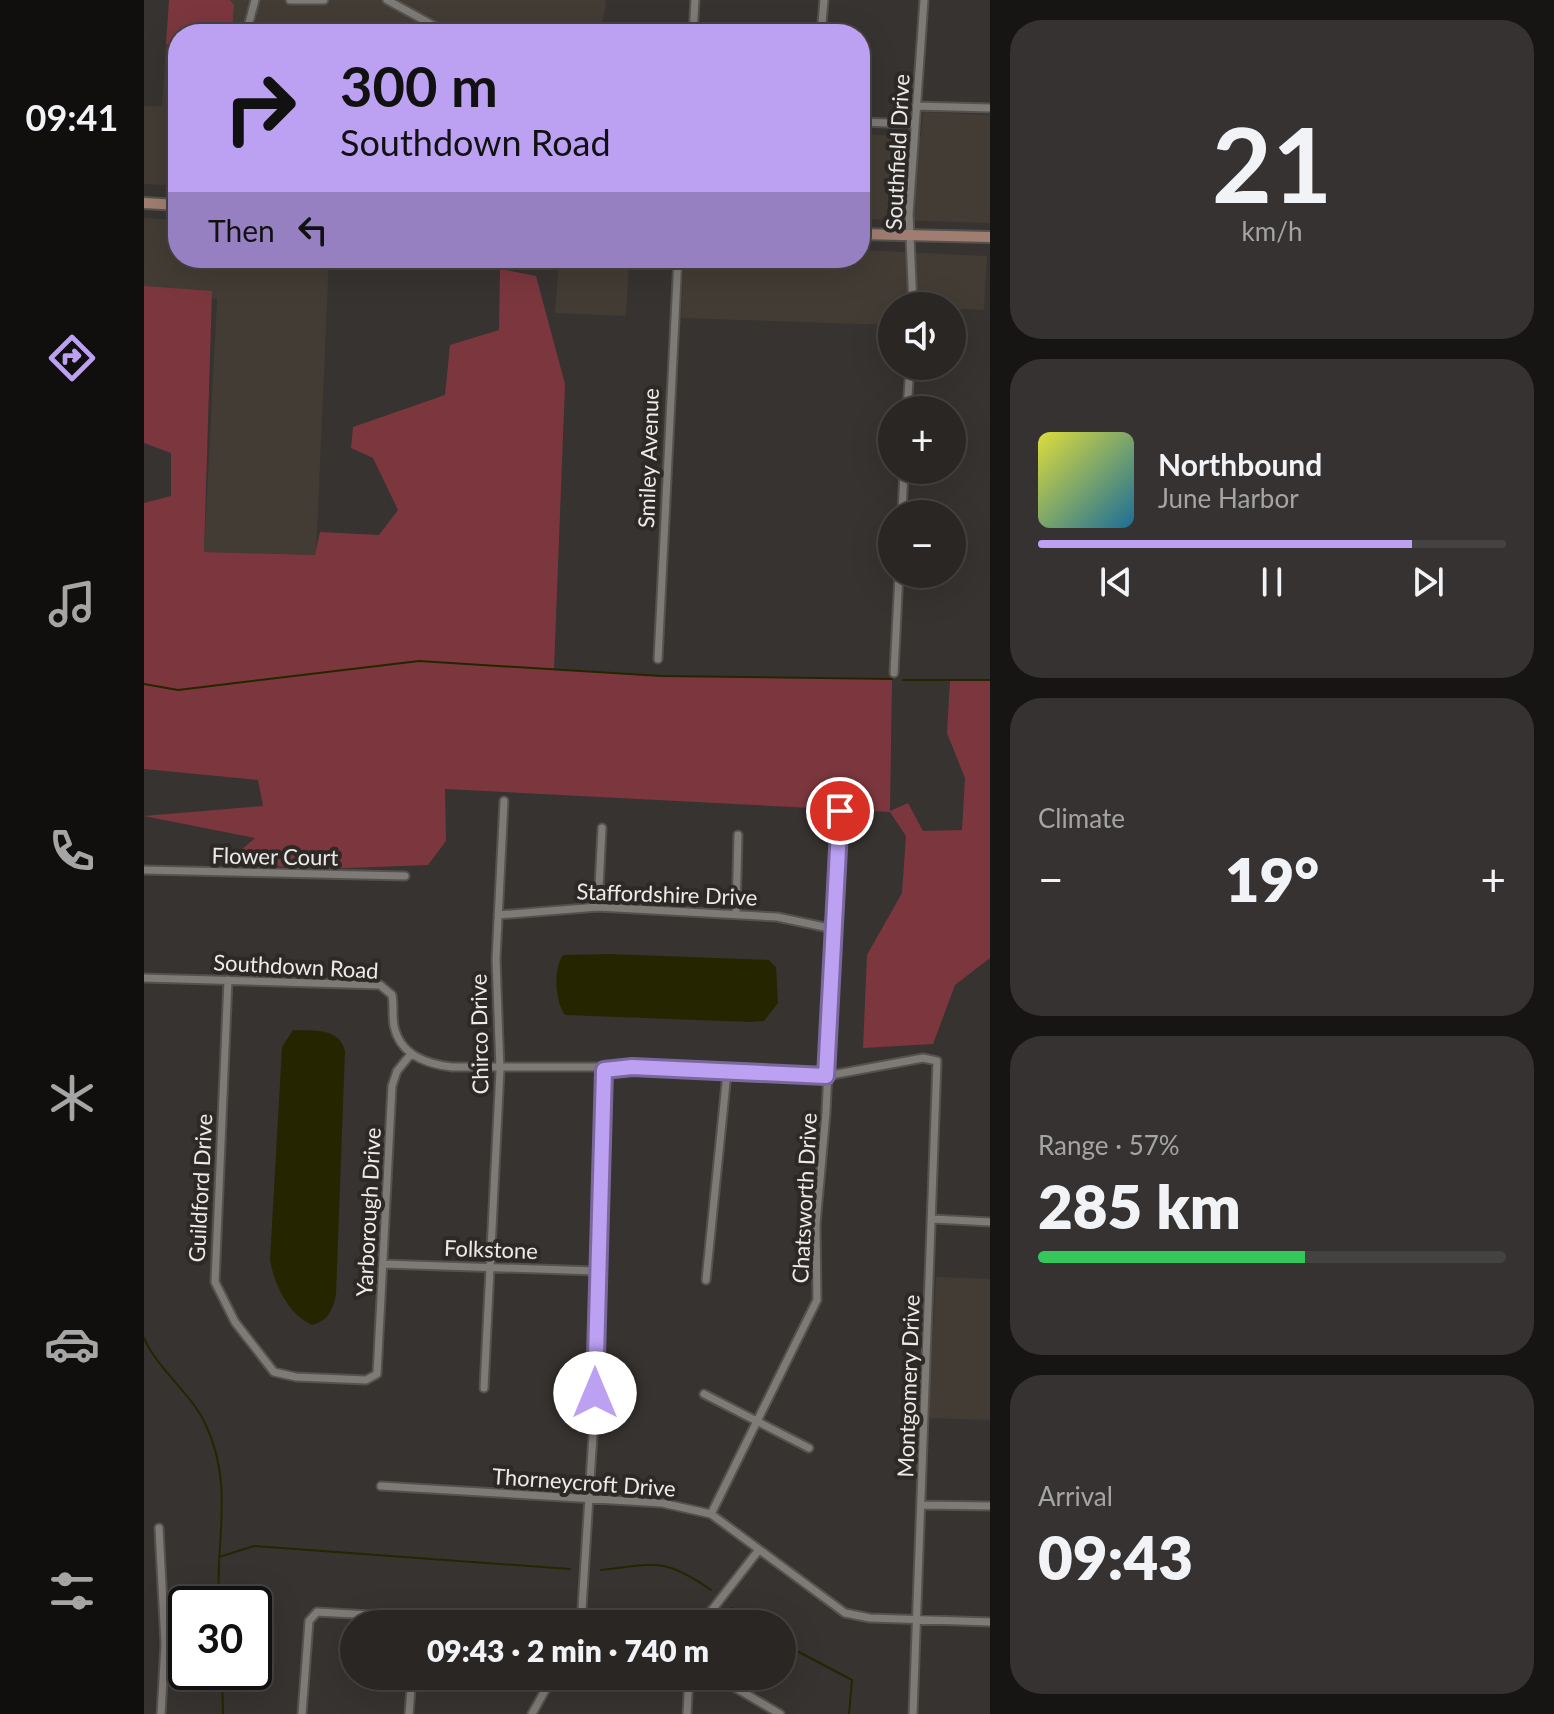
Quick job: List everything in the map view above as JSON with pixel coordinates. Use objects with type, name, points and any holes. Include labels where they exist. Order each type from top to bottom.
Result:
[{"type":"main road","points":[[144,203],[168,204]]},
{"type":"main road","points":[[870,234],[990,237]]},
{"type":"street","points":[[249,24],[255,0]]},
{"type":"street","points":[[290,0],[324,0]]},
{"type":"street","points":[[387,0],[431,24]]},
{"type":"street","points":[[694,24],[695,0]]},
{"type":"street","points":[[822,24],[824,0]]},
{"type":"street","name":"Southfield Drive","points":[[912,292],[910,234],[924,0]]},
{"type":"street","points":[[916,106],[990,108]]},
{"type":"street","points":[[870,122],[915,124]]},
{"type":"street","name":"Smiley Avenue","points":[[658,659],[669,373],[677,268]]},
{"type":"street","points":[[894,673],[898,588]]},
{"type":"street","name":"Chirco Drive","points":[[484,1388],[500,1070],[498,915],[504,801]]},
{"type":"street","name":"Chatsworth Drive","points":[[711,1514],[817,1300],[816,1224],[840,811]]},
{"type":"street","points":[[598,907],[602,828]]},
{"type":"street","points":[[736,913],[738,835]]},
{"type":"street","name":"Flower Court","points":[[144,870],[405,876]]},
{"type":"street","name":"Staffordshire Drive","points":[[498,915],[598,907],[736,913],[777,917],[834,929]]},
{"type":"street","name":"Southdown Road","points":[[144,978],[385,986],[392,995],[396,1031],[411,1054]]},
{"type":"street","name":"Guildford Drive","points":[[228,980],[216,1288],[235,1322],[274,1372],[296,1377],[366,1380],[376,1377]]},
{"type":"street","points":[[411,1054],[439,1066],[500,1070],[632,1067],[826,1076]]},
{"type":"street","name":"Yarborough Drive","points":[[376,1377],[392,1086],[397,1071],[411,1054]]},
{"type":"street","name":"Montgomery Drive","points":[[826,1076],[923,1058],[937,1061],[913,1714]]},
{"type":"street","points":[[582,1610],[591,1501],[604,1070]]},
{"type":"street","points":[[706,1280],[727,1073]]},
{"type":"street","points":[[933,1219],[990,1222]]},
{"type":"street","name":"Folkstone","points":[[383,1264],[596,1271]]},
{"type":"street","points":[[704,1394],[809,1448]]},
{"type":"street","name":"Thorneycroft Drive","points":[[381,1486],[675,1504],[711,1514],[845,1613],[918,1620],[990,1622]]},
{"type":"street","points":[[922,1505],[990,1506]]},
{"type":"street","points":[[159,1528],[165,1644],[161,1714]]},
{"type":"street","points":[[712,1610],[758,1551]]},
{"type":"street","points":[[302,1714],[309,1621],[313,1614],[340,1616]]},
{"type":"street","points":[[409,1714],[411,1690]]},
{"type":"street","points":[[532,1714],[545,1690]]},
{"type":"street","points":[[687,1714],[688,1690]]},
{"type":"street","points":[[739,1690],[780,1714]]},
{"type":"shaded area","points":[[169,0],[230,0],[234,5],[233,24],[168,24],[166,44]]},
{"type":"shaded area","points":[[230,0],[605,0],[606,5],[602,24],[233,24],[234,6]]},
{"type":"shaded area","points":[[166,44],[168,185],[144,184],[144,106],[162,106]]},
{"type":"shaded area","points":[[923,112],[990,115],[990,223],[870,219],[870,134],[921,137]]},
{"type":"shaded area","points":[[144,218],[168,219],[168,268],[329,268],[316,555],[204,552],[217,299],[144,295]]},
{"type":"shaded area","points":[[870,250],[987,256],[984,310],[966,309],[966,292],[878,292],[878,325],[681,318],[684,268],[870,268]]},
{"type":"shaded area","points":[[558,268],[628,268],[626,316],[555,313]]},
{"type":"shaded area","points":[[500,269],[536,276],[565,384],[554,669],[661,676],[892,679],[890,811],[908,803],[923,831],[962,830],[965,778],[947,733],[950,681],[990,680],[990,958],[955,985],[933,1044],[863,1048],[867,955],[902,893],[906,836],[890,812],[445,789],[446,841],[428,865],[321,869],[226,863],[255,838],[144,816],[263,806],[258,780],[144,769],[144,503],[171,496],[171,453],[144,443],[144,286],[212,291],[204,552],[315,555],[320,532],[379,535],[398,510],[373,458],[351,448],[353,427],[445,395],[450,345],[499,330]]},
{"type":"shaded area","points":[[563,955],[769,960],[776,967],[778,1003],[764,1021],[750,1022],[565,1015],[556,985]]},
{"type":"shaded area","points":[[293,1030],[331,1034],[342,1043],[345,1051],[336,1295],[329,1314],[312,1325],[289,1306],[275,1279],[270,1260],[282,1047]]},
{"type":"shaded area","points":[[936,1277],[990,1279],[990,1420],[928,1418]]},
{"type":"waterway","points":[[144,684],[178,690],[419,661],[661,676],[892,679]]},
{"type":"waterway","points":[[903,680],[990,680]]},
{"type":"waterway","points":[[144,1338],[157,1360],[199,1412],[214,1446],[222,1491],[218,1586]]},
{"type":"waterway","points":[[219,1557],[254,1546],[570,1569]]},
{"type":"waterway","points":[[601,1570],[659,1565],[681,1572],[711,1590]]},
{"type":"waterway","points":[[796,1650],[852,1680],[849,1714]]},
{"type":"waterway","points":[[222,1690],[223,1714]]},
{"type":"route","points":[[595,1393],[594,1326],[604,1070],[632,1067],[826,1076],[840,811]]}]
